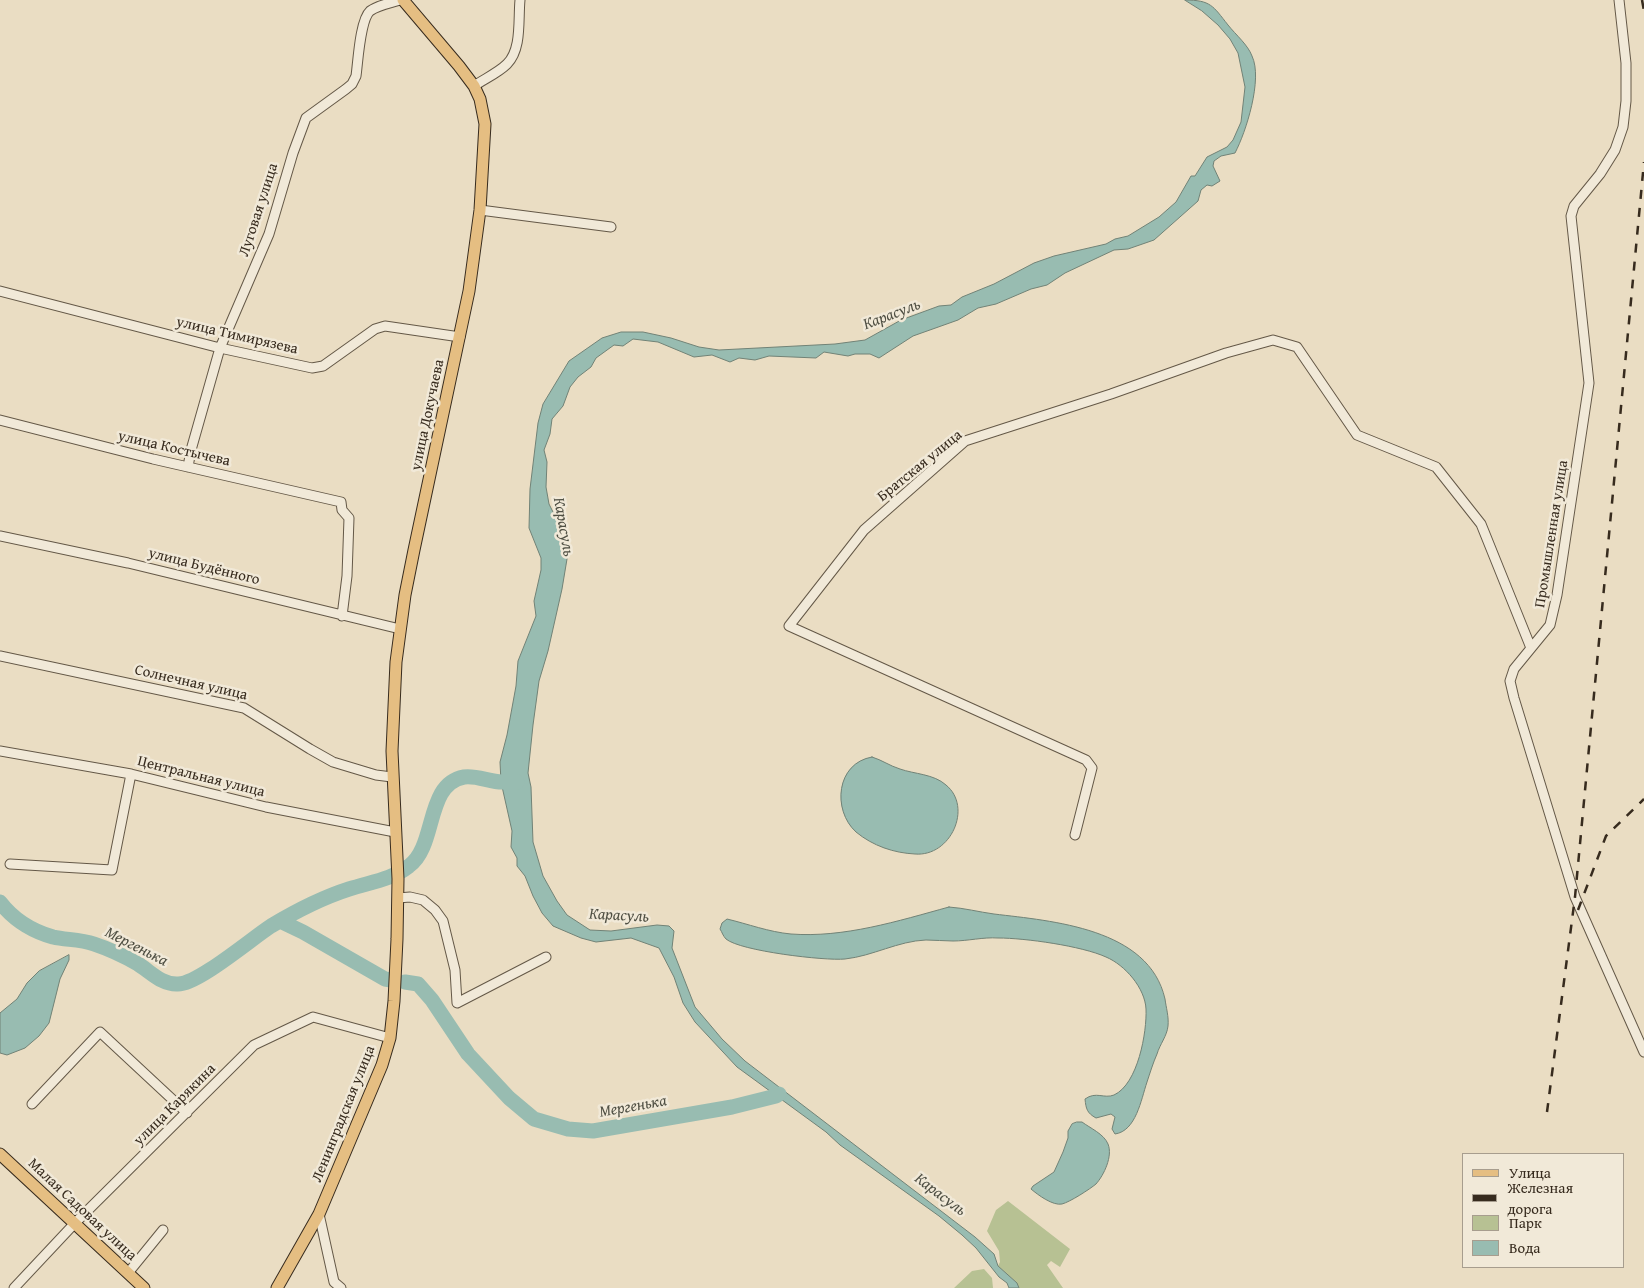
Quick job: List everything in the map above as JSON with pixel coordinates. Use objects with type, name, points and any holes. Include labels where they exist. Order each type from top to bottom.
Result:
[{"type":"main road","name":"Луговая улица","points":[[401,0],[459,66],[474,86]]},
{"type":"main road","name":"улица Докучаева","points":[[398,878],[392,777],[394,691],[400,630],[414,550],[460,338],[469,291],[480,210],[485,124],[480,99],[474,86]]},
{"type":"main road","name":"Ленинградская улица","points":[[277,1288],[319,1214],[379,1073],[390,1038],[394,1001],[398,878]]},
{"type":"main road","name":"Малая Садовая улица","points":[[0,1154],[144,1288]]},
{"type":"street","name":"Луговая улица","points":[[188,467],[191,450],[220,348],[270,234],[293,152],[306,118],[346,88],[356,76],[365,20],[370,11],[401,0]]},
{"type":"street","points":[[474,86],[503,67],[512,56],[517,38],[520,0]]},
{"type":"street","name":"Промышленная улица","points":[[1619,0],[1626,63],[1626,101],[1623,127],[1615,150],[1600,174],[1574,206],[1572,216],[1589,383],[1557,596],[1550,625],[1514,669],[1510,681],[1575,897],[1644,1052]]},
{"type":"street","points":[[480,210],[611,227]]},
{"type":"street","name":"улица Тимирязева","points":[[0,290],[220,348],[312,368],[323,366],[375,329],[385,326],[460,338]]},
{"type":"street","name":"Братская улица","points":[[1076,835],[1092,768],[1086,760],[789,626],[864,530],[965,442],[1111,394],[1226,353],[1273,340],[1297,347],[1357,435],[1436,467],[1481,524],[1531,648]]},
{"type":"street","name":"улица Костычева","points":[[0,420],[188,467],[342,502],[342,510],[349,518],[347,576],[342,616]]},
{"type":"street","name":"улица Будённого","points":[[0,536],[128,563],[400,630]]},
{"type":"street","name":"Солнечная улица","points":[[0,656],[244,708],[333,762],[376,775],[392,777]]},
{"type":"street","name":"Центральная улица","points":[[0,751],[132,774],[266,807],[395,832]]},
{"type":"street","points":[[10,864],[112,870],[132,774]]},
{"type":"street","points":[[398,898],[410,897],[423,900],[435,910],[443,921],[455,970],[457,1003],[546,957]]},
{"type":"street","name":"улица Карякина","points":[[14,1288],[75,1223],[254,1045],[313,1016],[390,1038]]},
{"type":"street","points":[[32,1104],[100,1032],[187,1113]]},
{"type":"street","points":[[319,1214],[334,1282],[341,1288]]},
{"type":"street","points":[[128,1273],[163,1230]]},
{"type":"green space","points":[[1008,1201],[1070,1249],[1060,1267],[1051,1261],[1047,1265],[1063,1288],[1019,1288],[998,1266],[1000,1262],[999,1251],[987,1231],[996,1210]]},
{"type":"green space","points":[[984,1269],[992,1278],[993,1288],[954,1288],[972,1271]]},
{"type":"water","points":[[1185,0],[1201,1],[1211,5],[1219,13],[1250,52],[1255,66],[1256,78],[1252,105],[1235,153],[1221,156],[1214,161],[1213,166],[1220,181],[1212,186],[1207,185],[1201,190],[1198,201],[1154,240],[1128,249],[1114,250],[1065,273],[1047,285],[1031,289],[996,304],[978,308],[958,320],[913,336],[879,358],[870,354],[848,356],[824,352],[816,358],[769,356],[755,360],[739,358],[730,362],[712,355],[694,357],[658,342],[633,339],[623,346],[614,345],[596,358],[591,367],[578,377],[570,387],[563,406],[552,419],[550,434],[544,450],[547,462],[546,487],[549,504],[558,522],[559,538],[568,553],[548,651],[539,681],[528,773],[531,787],[533,842],[543,876],[567,915],[590,930],[611,931],[657,925],[669,926],[674,931],[672,948],[695,1007],[722,1039],[745,1061],[975,1237],[994,1254],[998,1266],[1017,1283],[1019,1288],[1009,1288],[1007,1283],[999,1277],[976,1248],[939,1216],[840,1145],[826,1132],[737,1067],[695,1022],[683,1003],[674,977],[659,948],[631,938],[596,942],[581,938],[553,926],[542,913],[525,876],[517,866],[517,858],[511,847],[512,831],[501,782],[500,762],[516,686],[518,661],[536,616],[534,601],[541,570],[541,558],[529,528],[530,489],[538,423],[543,404],[569,361],[602,338],[621,332],[643,332],[699,347],[719,350],[835,344],[865,340],[901,320],[939,306],[951,305],[962,297],[994,284],[1034,263],[1054,256],[1106,244],[1115,239],[1128,236],[1159,217],[1176,202],[1191,176],[1195,176],[1207,157],[1227,147],[1233,140],[1241,122],[1245,87],[1238,53],[1230,39],[1218,25]]},
{"type":"water","points":[[872,757],[900,769],[941,781],[954,794],[958,805],[958,817],[948,839],[939,848],[928,853],[899,852],[877,845],[856,832],[848,823],[843,812],[841,800],[845,778],[851,768],[860,761]]},
{"type":"water","points":[[949,907],[1043,920],[1095,932],[1119,943],[1140,957],[1155,975],[1165,999],[1168,1026],[1153,1064],[1137,1114],[1122,1132],[1115,1134],[1112,1129],[1115,1117],[1111,1114],[1096,1118],[1091,1114],[1085,1099],[1096,1095],[1114,1095],[1129,1080],[1135,1069],[1143,1043],[1146,1009],[1142,993],[1133,978],[1127,971],[1106,957],[1083,949],[1053,943],[1023,939],[992,938],[959,941],[916,941],[845,959],[820,958],[765,951],[734,943],[724,937],[720,929],[722,923],[727,919],[767,930],[811,935],[871,927]]},
{"type":"water","points":[[69,955],[69,960],[60,979],[49,1023],[39,1036],[25,1048],[7,1055],[0,1053],[0,1013],[17,999],[27,983],[39,971]]},
{"type":"water","points":[[1082,1122],[1106,1140],[1109,1149],[1109,1160],[1105,1171],[1096,1184],[1066,1203],[1050,1202],[1031,1189],[1054,1172],[1068,1138],[1068,1131],[1072,1124]]},
{"type":"waterway","name":"Мергенька","points":[[0,902],[17,919],[38,931],[53,937],[84,941],[105,948],[133,961],[157,977],[172,984],[187,982],[211,969],[271,926],[299,910],[339,893],[388,878],[409,866],[418,857],[424,845],[437,803],[443,791],[452,782],[464,777],[497,782],[517,782]]},
{"type":"waterway","name":"Мергенька","points":[[280,921],[385,979],[391,980]]},
{"type":"waterway","name":"Мергенька","points":[[405,982],[418,984],[432,1000],[468,1054],[509,1098],[534,1119],[568,1129],[593,1131],[732,1107],[779,1094]]},
{"type":"railway","points":[[1642,0],[1644,11]]},
{"type":"railway","points":[[1547,1112],[1575,897],[1644,162]]},
{"type":"railway","points":[[1578,910],[1606,836],[1644,799]]},
{"type":"water label","name":"Карасуль","points":[[892,315]]},
{"type":"water label","name":"Карасуль","points":[[563,527]]},
{"type":"water label","name":"Карасуль","points":[[619,916]]},
{"type":"water label","name":"Карасуль","points":[[940,1195]]}]
